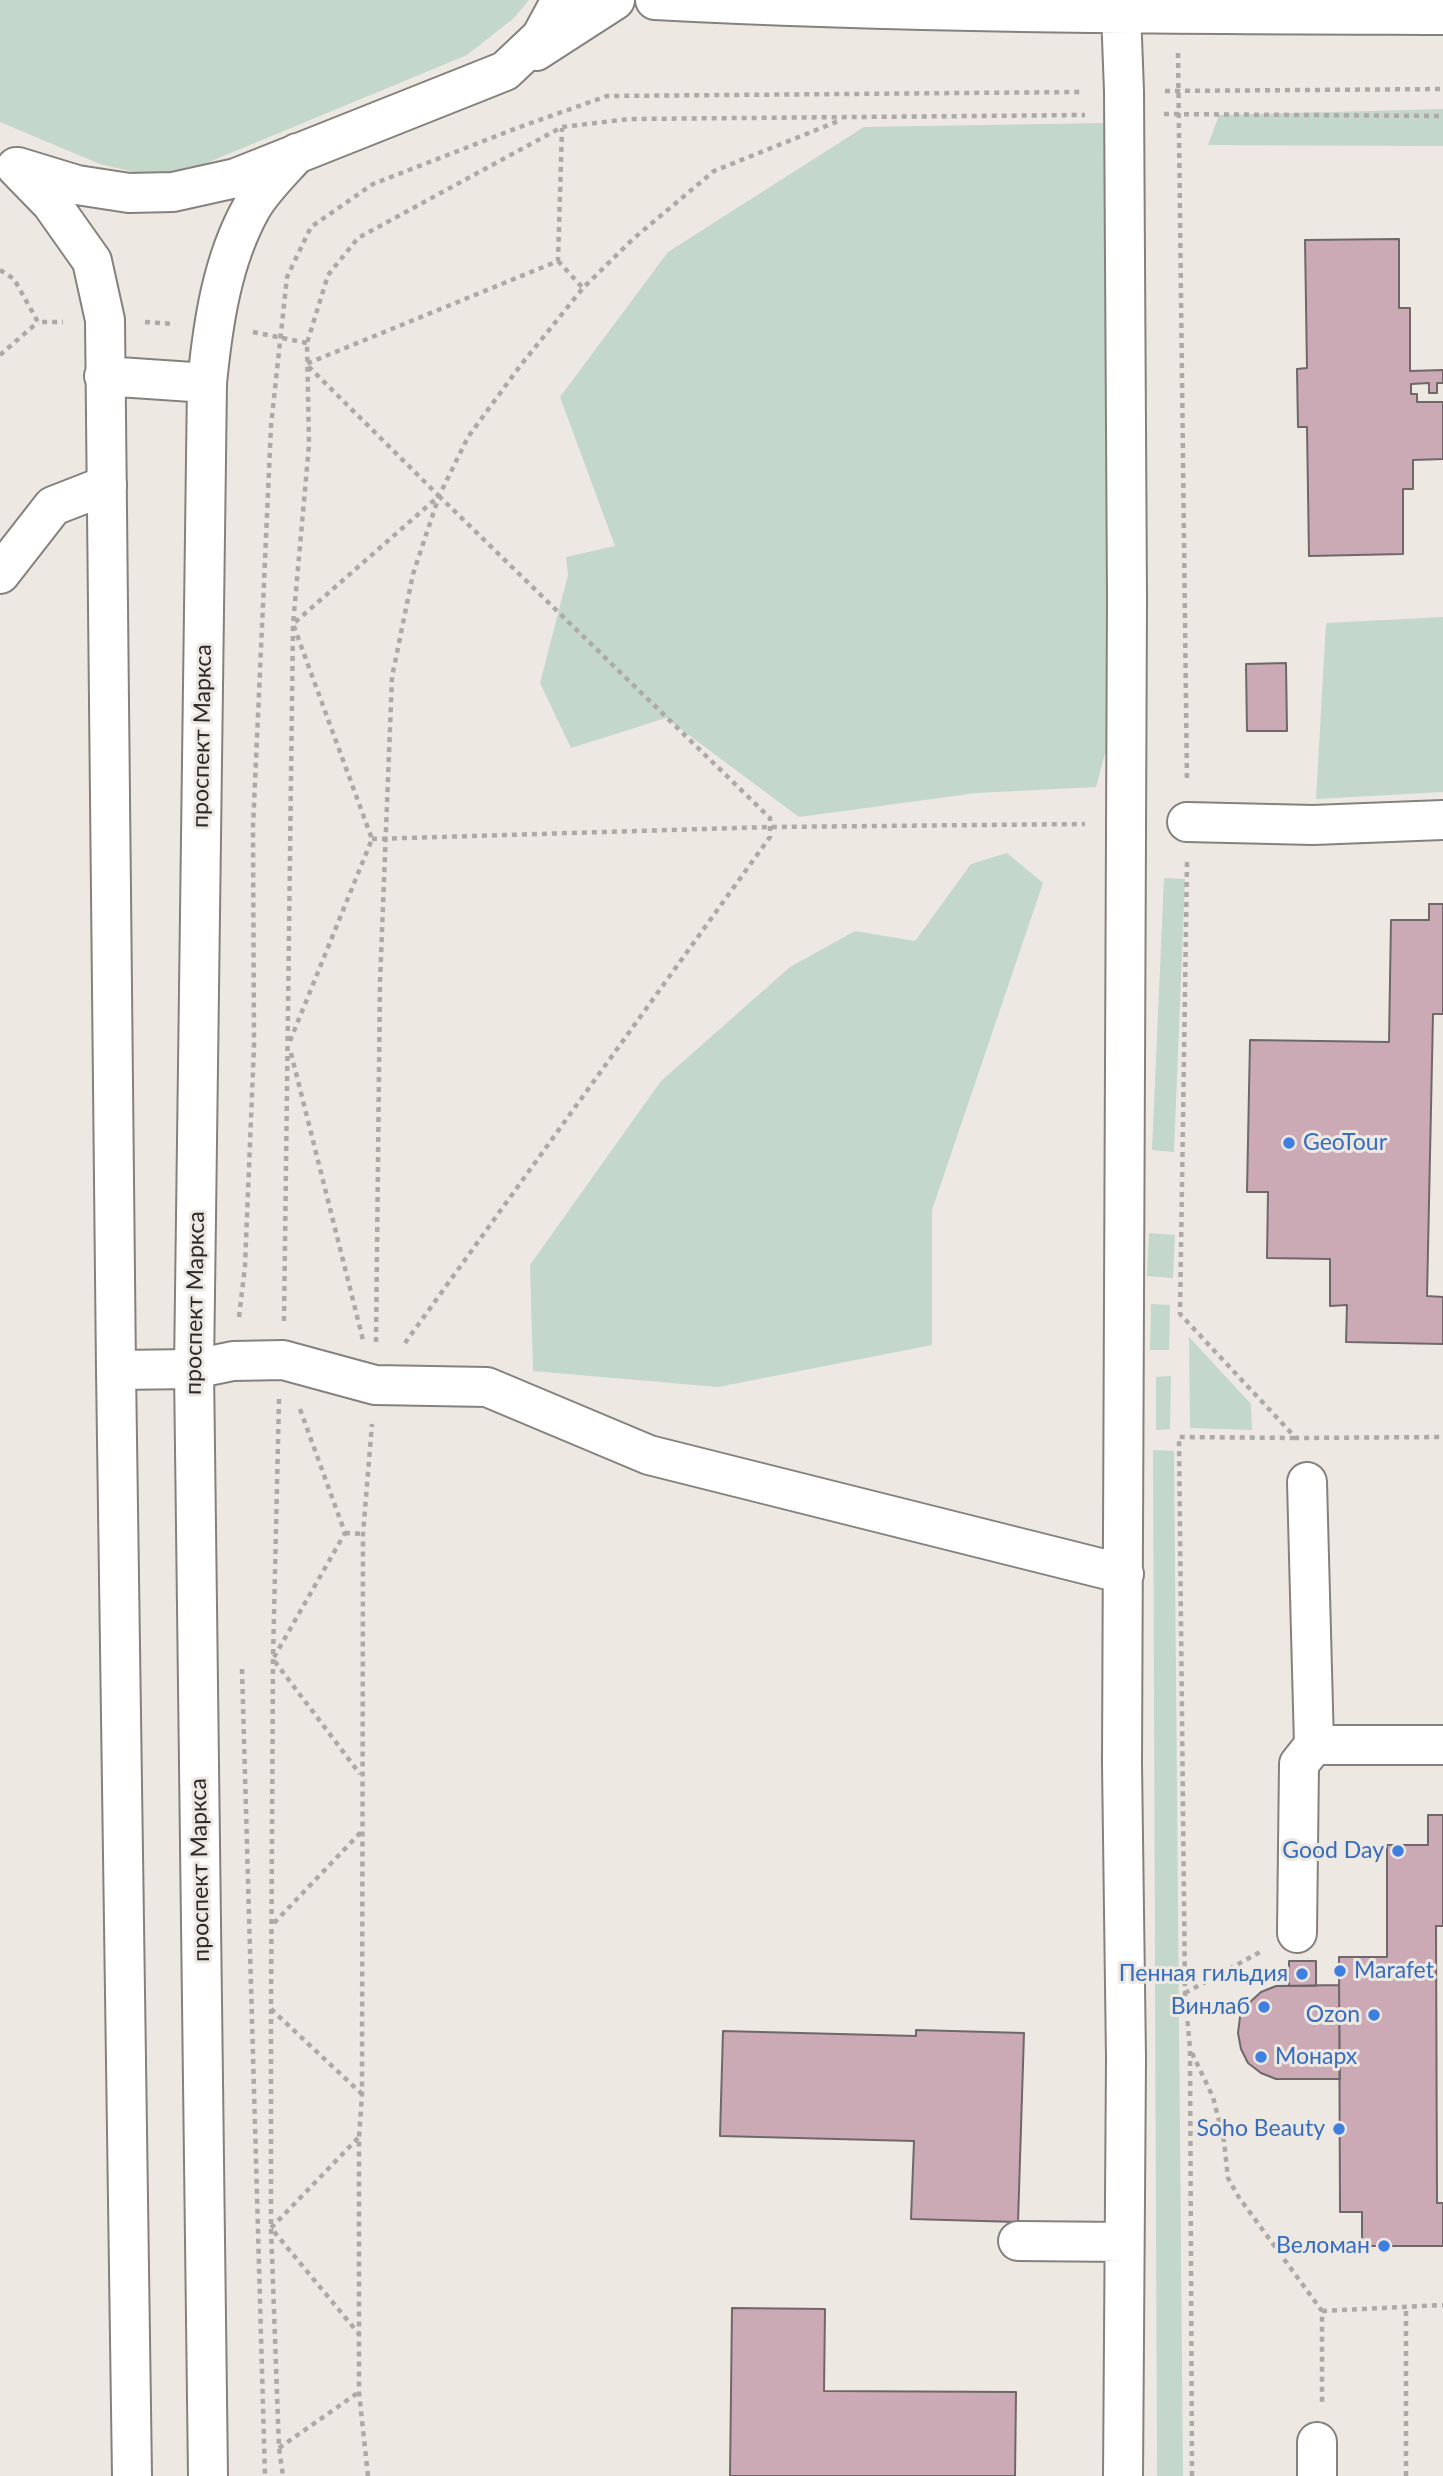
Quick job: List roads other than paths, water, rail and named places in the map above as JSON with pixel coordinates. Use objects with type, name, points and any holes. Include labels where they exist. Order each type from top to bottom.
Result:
[{"type":"main road","points":[[505,71],[541,37],[561,0]]},
{"type":"main road","points":[[8,163],[77,185],[129,193],[173,192],[236,178],[505,71],[615,0]]},
{"type":"main road","points":[[655,0],[810,8],[1177,15],[1443,15]]},
{"type":"main road","points":[[1121,12],[1124,103],[1126,823],[1123,2476]]},
{"type":"main road","name":"проспект Маркса","points":[[208,2476],[194,1369],[207,383],[213,326],[237,238],[253,204],[297,153]]},
{"type":"main road","points":[[8,163],[51,202],[92,261],[105,320],[116,1370],[132,2476]]},
{"type":"main road","points":[[104,376],[207,383]]},
{"type":"main road","points":[[0,574],[53,506],[107,485]]},
{"type":"main road","points":[[1188,822],[1313,825],[1443,820]]},
{"type":"main road","points":[[116,1370],[194,1369],[233,1361],[375,1385],[487,1387],[649,1455],[1124,1574]]},
{"type":"main road","points":[[1297,1933],[1299,1764],[1314,1745],[1307,1482]]},
{"type":"main road","points":[[1314,1745],[1443,1745]]},
{"type":"main road","points":[[1018,2241],[1124,2242]]},
{"type":"place","name":"GeoTour","points":[[1289,1143]]},
{"type":"place","name":"Good Day","points":[[1398,1851]]},
{"type":"place","name":"Marafet","points":[[1340,1971]]},
{"type":"place","name":"Пенная гильдия","points":[[1302,1974]]},
{"type":"place","name":"Винлаб","points":[[1264,2007]]},
{"type":"place","name":"Ozon","points":[[1374,2015]]},
{"type":"place","name":"Монарх","points":[[1261,2057]]},
{"type":"place","name":"Soho Beauty","points":[[1339,2129]]},
{"type":"place","name":"Веломан","points":[[1384,2246]]}]
